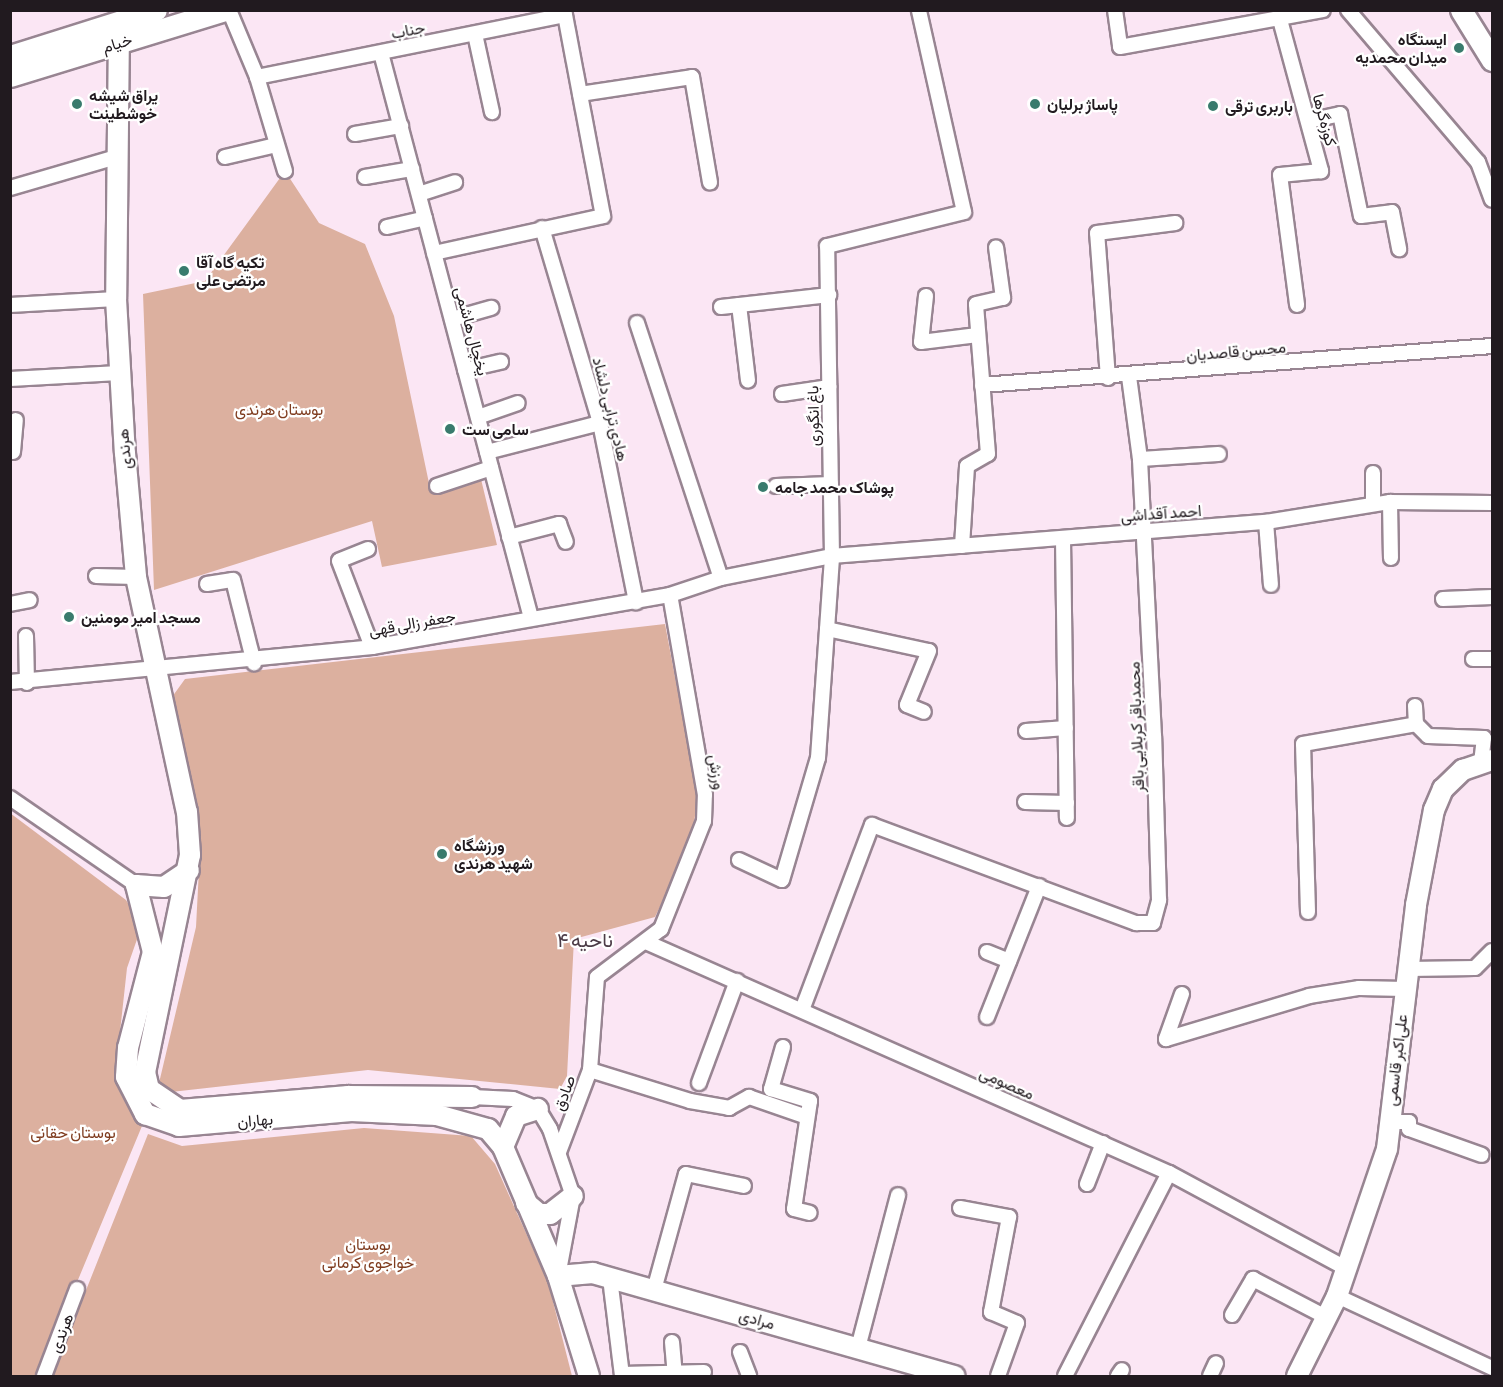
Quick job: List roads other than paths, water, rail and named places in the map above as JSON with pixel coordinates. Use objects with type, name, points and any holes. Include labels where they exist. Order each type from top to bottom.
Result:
[{"type":"main road","points":[[10,56],[120,16],[156,10]]},
{"type":"main road","name":"خیام","points":[[10,76],[224,10]]},
{"type":"main road","points":[[1461,10],[1492,60]]},
{"type":"street","points":[[229,10],[257,77],[285,171]]},
{"type":"street","name":"باغ انگوری","points":[[739,860],[782,880],[819,758],[832,556],[827,246],[964,212],[918,10]]},
{"type":"street","points":[[1115,10],[1119,47],[1279,16],[1323,10]]},
{"type":"street","points":[[1348,10],[1478,162],[1492,200]]},
{"type":"street","points":[[434,253],[603,216],[564,13]]},
{"type":"street","name":"جناب","points":[[257,77],[381,53],[564,13]]},
{"type":"street","name":"هرندی","points":[[120,16],[117,43],[116,157],[118,373],[136,577],[157,664],[186,812],[189,870]]},
{"type":"street","name":"کوزه‌گرها","points":[[1279,16],[1321,171],[1280,175],[1297,305]]},
{"type":"street","points":[[475,33],[492,112]]},
{"type":"street","name":"یخچال هاشمی","points":[[381,53],[531,618]]},
{"type":"street","points":[[580,94],[693,78],[710,183]]},
{"type":"street","points":[[1308,121],[1340,114],[1361,216],[1392,212],[1399,249]]},
{"type":"street","points":[[355,134],[400,126]]},
{"type":"street","points":[[225,158],[276,145]]},
{"type":"street","points":[[10,188],[116,157]]},
{"type":"street","points":[[365,177],[412,169]]},
{"type":"street","points":[[419,194],[455,182]]},
{"type":"street","points":[[387,227],[425,218]]},
{"type":"street","points":[[1108,378],[1097,233],[1175,223]]},
{"type":"street","name":"هادی ترابی دلشاد","points":[[542,228],[600,423],[636,602]]},
{"type":"street","points":[[962,546],[967,466],[988,454],[976,304],[1003,298],[996,247]]},
{"type":"street","points":[[721,307],[829,295]]},
{"type":"street","points":[[926,296],[921,342],[978,335]]},
{"type":"street","points":[[10,305],[116,299]]},
{"type":"street","points":[[739,305],[748,380]]},
{"type":"street","points":[[452,319],[491,309]]},
{"type":"street","points":[[637,323],[721,578]]},
{"type":"street","name":"محسن قاصدیان","points":[[982,385],[1129,377],[1492,346]]},
{"type":"street","points":[[465,370],[501,362]]},
{"type":"street","points":[[10,379],[118,373]]},
{"type":"street","name":"محمدباقر کربلایی باقر","points":[[1039,886],[1136,922],[1153,923],[1159,900],[1140,459],[1129,377]]},
{"type":"street","points":[[782,394],[829,387]]},
{"type":"street","points":[[478,417],[518,403]]},
{"type":"street","points":[[13,452],[16,420]]},
{"type":"street","points":[[487,452],[600,423]]},
{"type":"street","points":[[1140,459],[1219,454]]},
{"type":"street","points":[[437,486],[491,468]]},
{"type":"street","points":[[1372,473],[1373,504]]},
{"type":"street","points":[[776,486],[831,484]]},
{"type":"street","points":[[1390,502],[1391,558]]},
{"type":"street","name":"احمد آقداشی","points":[[721,578],[832,556],[1266,522],[1390,502],[1492,503]]},
{"type":"street","points":[[1266,522],[1271,585]]},
{"type":"street","points":[[510,537],[559,524],[566,542]]},
{"type":"street","points":[[1063,539],[1067,818]]},
{"type":"street","points":[[368,549],[339,561],[372,647]]},
{"type":"street","points":[[96,576],[136,577]]},
{"type":"street","name":"جعفر زالی قهی","points":[[10,682],[27,683],[157,664],[254,663],[372,647],[531,618],[636,602],[670,595],[721,578]]},
{"type":"street","points":[[207,584],[233,580],[254,663]]},
{"type":"street","name":"ورزش","points":[[646,942],[661,929],[704,821],[705,795],[670,595]]},
{"type":"street","points":[[1443,599],[1492,597]]},
{"type":"street","points":[[10,604],[30,600]]},
{"type":"street","points":[[827,628],[929,651],[907,705],[924,712]]},
{"type":"street","points":[[26,636],[27,683]]},
{"type":"street","points":[[1473,659],[1492,659]]},
{"type":"street","points":[[1415,706],[1416,724],[1428,736],[1484,738],[1486,761]]},
{"type":"street","points":[[1308,912],[1303,744],[1416,724]]},
{"type":"street","points":[[1026,731],[1066,728]]},
{"type":"street","name":"علی‌اکبر قاسمی","points":[[1297,1377],[1337,1296],[1387,1149],[1405,990],[1434,810],[1443,789],[1463,770],[1486,761]]},
{"type":"street","points":[[10,798],[136,885],[164,887],[189,870]]},
{"type":"street","points":[[1025,802],[1067,803]]},
{"type":"street","points":[[802,1010],[872,825],[1039,886],[987,1017]]},
{"type":"street","name":"بهاران","points":[[189,870],[145,1072],[157,1099],[180,1110],[348,1096],[472,1097]]},
{"type":"street","name":"بهاران","points":[[136,885],[153,952],[128,1048],[126,1077],[145,1114],[179,1126],[351,1111],[437,1115],[488,1129],[503,1147],[558,1276],[589,1377]]},
{"type":"street","name":"معصومی","points":[[646,942],[1169,1173],[1347,1269]]},
{"type":"street","name":"صادق","points":[[560,1152],[590,1070],[597,977],[646,942]]},
{"type":"street","points":[[1408,969],[1475,968],[1492,951]]},
{"type":"street","points":[[987,952],[1009,961]]},
{"type":"street","points":[[699,1083],[737,981]]},
{"type":"street","points":[[1182,994],[1166,1045],[1309,996],[1359,988],[1405,990]]},
{"type":"street","points":[[783,1047],[771,1089],[810,1101],[794,1209],[810,1213]]},
{"type":"street","points":[[590,1070],[690,1101],[729,1108],[749,1097],[807,1117]]},
{"type":"street","points":[[472,1097],[513,1099],[538,1109],[560,1152],[573,1196],[558,1276]]},
{"type":"street","points":[[503,1147],[516,1116],[538,1109]]},
{"type":"street","points":[[1389,1122],[1409,1122],[1409,1129],[1482,1155]]},
{"type":"street","points":[[1087,1184],[1103,1143]]},
{"type":"street","points":[[1065,1377],[1169,1173]]},
{"type":"street","points":[[654,1290],[686,1174],[744,1186]]},
{"type":"street","points":[[858,1348],[898,1195]]},
{"type":"street","points":[[526,1203],[539,1214],[550,1214],[573,1196]]},
{"type":"street","points":[[960,1208],[1009,1217],[991,1312],[1017,1323],[998,1377]]},
{"type":"street","name":"مرادی","points":[[558,1276],[575,1272],[610,1278],[858,1348],[933,1373],[955,1377]]},
{"type":"street","points":[[610,1278],[622,1376],[704,1372]]},
{"type":"street","points":[[1232,1315],[1253,1279],[1326,1317]]},
{"type":"street","name":"هرندی","points":[[44,1377],[77,1289]]},
{"type":"street","points":[[1337,1296],[1492,1368]]},
{"type":"street","points":[[672,1342],[675,1374]]},
{"type":"street","points":[[740,1352],[749,1377]]},
{"type":"street","points":[[1210,1377],[1216,1363]]},
{"type":"place","name":"ایستگاه میدان محمدیه","points":[[1459,48]]},
{"type":"place","name":"یراق شیشه خوشطینت","points":[[77,104]]},
{"type":"place","name":"پاساژ برلیان","points":[[1035,104]]},
{"type":"place","name":"باربری ترقی","points":[[1213,106]]},
{"type":"place","name":"تکیه گاه آقا مرتضی علی","points":[[184,271]]},
{"type":"place","name":"سامی ست","points":[[450,429]]},
{"type":"place","name":"پوشاک محمد جامه","points":[[763,487]]},
{"type":"place","name":"مسجد امیر مومنین","points":[[69,617]]},
{"type":"place","name":"ورزشگاه شهید هرندی","points":[[442,854]]},
{"type":"district","name":"ناحیه ۴","points":[[585,939]]},
{"type":"park label","name":"بوستان هرندی","points":[[279,409]]},
{"type":"park label","name":"بوستان حقانی","points":[[73,1132]]},
{"type":"park label","name":"بوستان خواجوی کرمانی","points":[[368,1253]]}]
